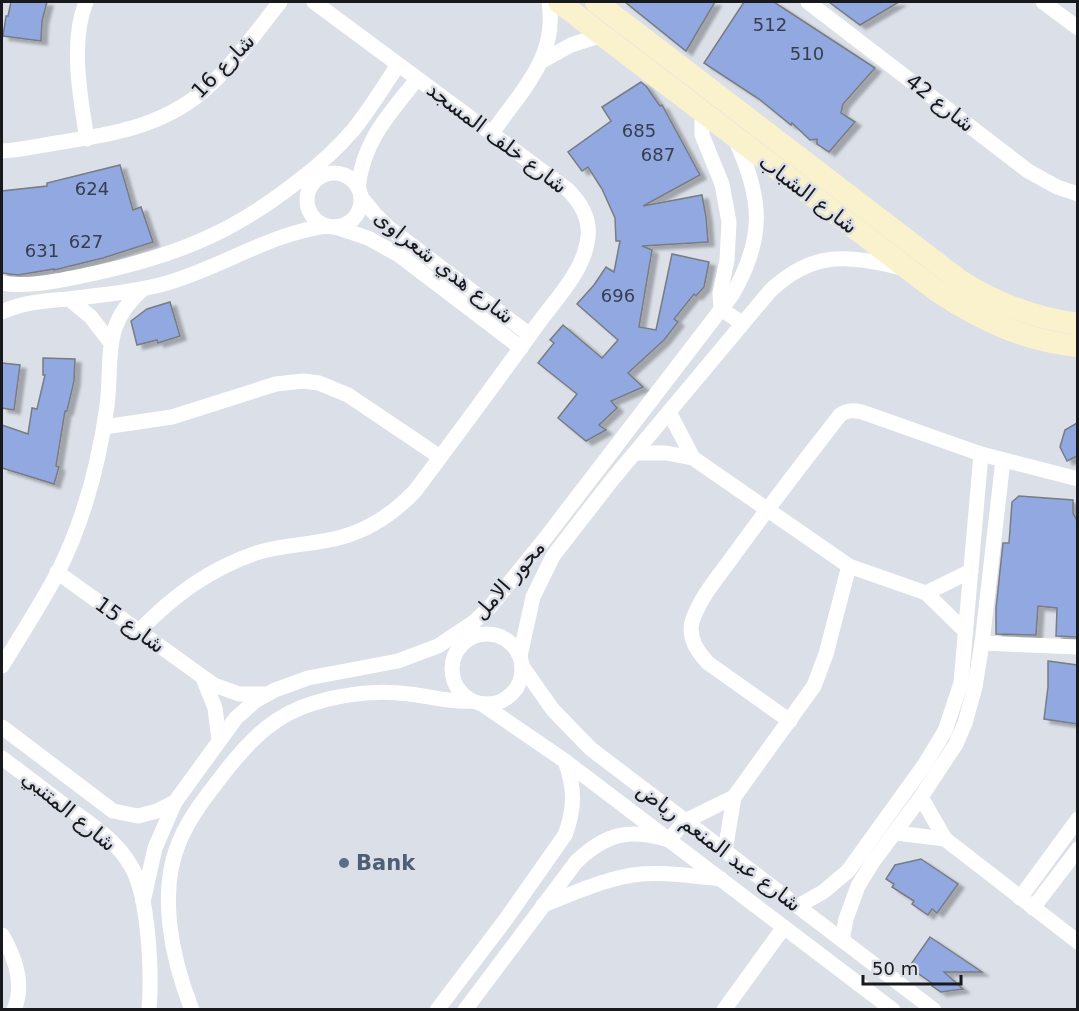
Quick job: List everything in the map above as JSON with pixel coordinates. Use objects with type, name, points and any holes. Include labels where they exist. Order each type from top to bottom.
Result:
[{"type":"street","points":[[86,2],[81,21],[79,86],[87,139]]},
{"type":"street","name":"شارع 16","points":[[2,151],[126,131],[147,124],[184,105],[202,93],[233,61],[280,2]]},
{"type":"street","name":"شارع خلف المسجد","points":[[139,631],[172,599],[192,584],[227,564],[259,553],[341,537],[377,522],[404,503],[530,335],[581,261],[588,240],[588,228],[582,207],[568,190],[314,2]]},
{"type":"street","points":[[492,133],[542,61],[550,36],[549,2]]},
{"type":"street","name":"شارع الشباب","points":[[559,2],[905,268],[966,310],[1025,336],[1077,346]]},
{"type":"street","name":"شارع الشباب","points":[[596,2],[959,280],[997,302],[1039,317],[1077,324]]},
{"type":"street","name":"شارع 42","points":[[808,2],[1028,171],[1057,187],[1077,194]]},
{"type":"street","points":[[1043,2],[1077,28]]},
{"type":"street","points":[[542,61],[570,45],[602,35]]},
{"type":"street","points":[[2,283],[20,284],[83,275],[180,250],[246,219],[276,199],[322,161],[355,128],[399,65]]},
{"type":"street","name":"شارع هدي شعراوى","points":[[417,79],[376,132],[369,145],[363,159],[360,192],[389,228],[530,335]]},
{"type":"street","points":[[716,94],[702,113],[702,135],[722,184],[729,222],[727,260],[720,286],[721,309],[742,323]]},
{"type":"street","name":"محور الامل","points":[[143,902],[155,848],[175,802],[219,740],[241,714],[265,694],[308,678],[398,662],[438,646],[474,622],[489,608],[544,540],[721,309],[740,280],[752,249],[756,224],[756,198],[753,182],[735,139]]},
{"type":"street","points":[[320,177],[322,161]]},
{"type":"street","points":[[2,312],[22,304],[143,289],[210,268],[280,237],[343,226],[355,218],[361,204],[360,192],[345,175],[328,173],[320,177],[309,188],[307,196],[309,211],[319,223],[331,227]]},
{"type":"street","points":[[276,199],[307,196]]},
{"type":"street","name":"شارع هدي شعراوى","points":[[331,227],[376,242],[399,255],[520,348]]},
{"type":"street","points":[[905,268],[920,250]]},
{"type":"street","name":"محور الامل","points":[[521,661],[533,597],[553,556],[742,323],[783,278],[816,262],[841,258],[861,258],[905,268]]},
{"type":"street","points":[[20,284],[22,304]]},
{"type":"street","points":[[2,666],[57,572],[86,503],[104,426],[109,386],[110,342],[121,312],[143,289]]},
{"type":"street","points":[[69,299],[92,317],[110,342]]},
{"type":"street","points":[[104,426],[172,417],[276,384],[303,381],[319,383],[348,395],[440,457]]},
{"type":"street","points":[[669,412],[693,458]]},
{"type":"street","points":[[790,721],[708,663],[698,651],[691,636],[692,623],[707,593],[766,510],[840,416],[846,412],[862,412],[981,454],[1077,479]]},
{"type":"street","points":[[635,453],[666,453],[693,458],[849,566],[926,593],[966,632]]},
{"type":"street","points":[[798,906],[836,883],[896,833],[956,744],[968,715],[966,632],[981,454]]},
{"type":"street","points":[[842,940],[867,859],[945,731],[968,685],[982,643],[1003,460]]},
{"type":"street","points":[[465,1010],[576,862],[591,848],[609,838],[629,833],[650,834],[669,840],[685,821],[734,796],[814,686],[826,654],[849,566]]},
{"type":"street","points":[[926,593],[972,571]]},
{"type":"street","name":"شارع 15","points":[[57,572],[203,678],[233,692],[252,695],[265,694]]},
{"type":"street","points":[[474,622],[453,667],[453,677],[464,695],[477,702]]},
{"type":"street","points":[[192,1010],[176,958],[169,902],[173,863],[187,826],[249,742],[263,728],[296,709],[314,703],[357,695],[391,692],[493,704],[511,695],[522,677],[521,661],[514,647],[507,640],[497,636],[477,636],[464,644],[438,646]]},
{"type":"street","points":[[982,643],[1077,647]]},
{"type":"street","name":"شارع عبد المنعم رياض","points":[[521,661],[547,703],[578,737],[602,758],[934,1010]]},
{"type":"street","points":[[203,678],[215,708],[219,740]]},
{"type":"street","name":"شارع عبد المنعم رياض","points":[[477,702],[565,761],[893,1010]]},
{"type":"street","name":"شارع المتنبي","points":[[2,727],[105,806],[121,814],[138,816],[157,811],[175,802]]},
{"type":"street","name":"شارع المتنبي","points":[[2,758],[92,824],[128,860],[140,884],[143,902],[150,968],[149,1010]]},
{"type":"street","points":[[437,1010],[506,919],[565,835],[570,821],[573,791],[565,761]]},
{"type":"street","points":[[200,769],[218,781]]},
{"type":"street","points":[[725,851],[734,796]]},
{"type":"street","points":[[921,797],[945,839],[1077,942]]},
{"type":"street","points":[[92,824],[105,806]]},
{"type":"street","points":[[1020,898],[1077,819]]},
{"type":"street","points":[[896,833],[945,839]]},
{"type":"street","points":[[1033,908],[1077,849]]},
{"type":"street","points":[[543,905],[603,883],[639,874],[671,873],[721,879]]},
{"type":"street","points":[[506,919],[523,931]]},
{"type":"street","points":[[724,1010],[784,927]]},
{"type":"street","points":[[2,935],[17,970],[19,994],[14,1010]]},
{"type":"street","points":[[871,992],[886,973]]},
{"type":"building","points":[[11,2],[47,2],[42,21],[41,41],[3,36]]},
{"type":"building","points":[[625,2],[715,2],[686,51]]},
{"type":"building","points":[[744,2],[774,2],[875,68],[843,104],[841,113],[855,122],[829,152],[817,144],[817,139],[810,140],[792,123],[791,125],[759,99],[704,63]]},
{"type":"building","points":[[829,2],[899,2],[860,25]]},
{"type":"building","points":[[641,82],[660,106],[662,105],[700,175],[643,206],[702,195],[708,242],[642,246],[652,250],[639,327],[656,330],[672,254],[709,262],[704,287],[696,296],[694,294],[674,319],[678,322],[664,340],[628,373],[643,387],[611,401],[617,408],[599,425],[606,430],[586,441],[558,418],[577,394],[538,363],[554,343],[550,340],[563,325],[602,358],[618,340],[577,304],[606,267],[614,272],[620,241],[616,241],[615,218],[602,189],[588,167],[582,171],[568,152],[611,121],[602,107]]},
{"type":"building","points":[[120,165],[133,210],[141,207],[153,242],[54,270],[18,275],[2,273],[2,191],[47,186],[47,183]]},
{"type":"building","points":[[170,302],[180,336],[158,343],[157,340],[137,345],[131,321],[147,309]]},
{"type":"building","points":[[43,358],[75,359],[74,381],[67,411],[65,411],[56,466],[59,467],[54,484],[2,468],[2,425],[28,434],[32,408],[37,409],[45,375],[43,375]]},
{"type":"building","points":[[2,363],[20,365],[14,410],[2,408]]},
{"type":"building","points":[[1077,423],[1077,456],[1067,461],[1060,447],[1065,430]]},
{"type":"building","points":[[1019,496],[1073,500],[1073,513],[1077,521],[1077,637],[1056,636],[1057,608],[1038,606],[1036,635],[996,634],[996,608],[1003,543],[1009,543],[1012,502]]},
{"type":"building","points":[[1048,661],[1077,665],[1077,724],[1044,719]]},
{"type":"building","points":[[921,859],[958,884],[937,913],[932,909],[928,915],[912,904],[914,901],[892,887],[894,884],[886,879],[895,865]]},
{"type":"building","points":[[930,937],[982,972],[944,972],[963,989],[941,992],[932,986],[933,984],[909,967]]},
{"type":"place","name":"Bank","points":[[344,863]]}]
